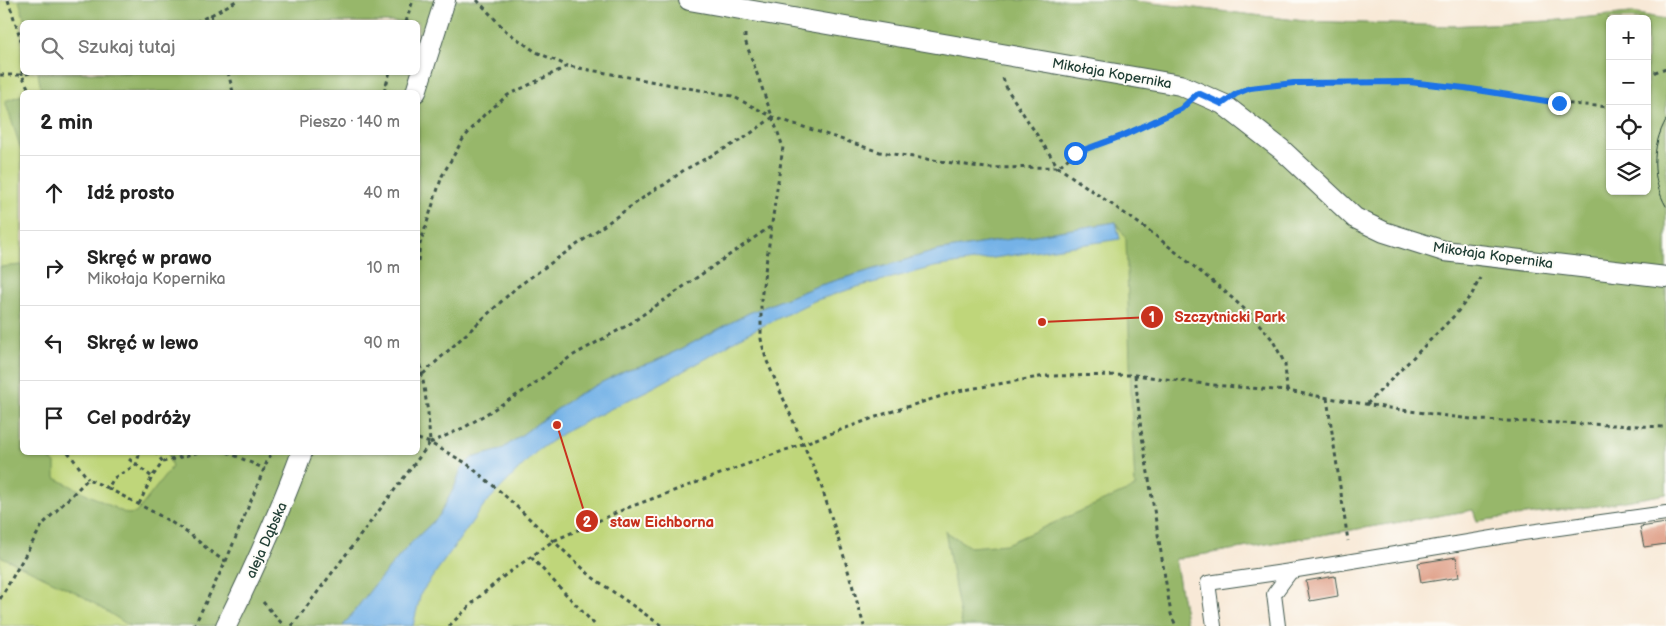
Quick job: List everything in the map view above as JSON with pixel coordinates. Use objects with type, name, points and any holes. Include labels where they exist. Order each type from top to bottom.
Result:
[{"type":"street","points":[[417,90],[445,0]]},
{"type":"street","name":"Mikołaja Kopernika","points":[[689,0],[1180,85],[1222,104],[1280,149],[1355,218],[1384,232],[1444,251],[1666,276]]},
{"type":"street","name":"aleja Dąbska","points":[[226,626],[247,584],[286,495],[301,455]]},
{"type":"lane","points":[[1214,626],[1208,583],[1523,532],[1666,513]]},
{"type":"lane","points":[[1278,626],[1274,594],[1291,571]]},
{"type":"path","points":[[8,0],[20,37]]},
{"type":"path","points":[[200,20],[238,0]]},
{"type":"path","points":[[407,20],[413,0]]},
{"type":"path","points":[[477,0],[506,31],[536,52],[568,66],[732,96],[773,117],[880,152],[986,168],[1058,167],[1075,153],[1122,136],[1181,109],[1198,93]]},
{"type":"path","points":[[746,11],[745,40],[783,147],[761,299],[761,339],[766,358],[820,482],[864,626]]},
{"type":"path","points":[[211,15],[212,20]]},
{"type":"path","points":[[995,54],[1007,90],[1058,167],[1147,229],[1222,288],[1251,315],[1272,339],[1286,364],[1287,391]]},
{"type":"path","points":[[420,244],[442,176],[463,139],[484,115],[508,95],[568,66]]},
{"type":"path","points":[[1651,74],[1666,68]]},
{"type":"path","points":[[0,75],[20,73]]},
{"type":"path","points":[[23,75],[29,90]]},
{"type":"path","points":[[229,75],[232,90]]},
{"type":"path","points":[[385,90],[389,75]]},
{"type":"path","points":[[1222,104],[1236,94],[1250,88],[1294,83],[1409,82],[1465,88],[1559,103],[1606,107]]},
{"type":"path","points":[[423,374],[517,288],[657,188],[664,186],[684,170],[742,139],[773,117]]},
{"type":"path","points":[[292,626],[430,443],[465,427],[530,388],[570,357],[628,324],[771,226]]},
{"type":"path","points":[[1367,404],[1454,316],[1472,294],[1482,274],[1487,256]]},
{"type":"path","points":[[420,358],[428,413],[430,443]]},
{"type":"path","points":[[1135,375],[1146,459],[1171,614],[1176,626]]},
{"type":"path","points":[[449,626],[479,597],[554,541],[627,508],[887,413],[958,391],[1045,376],[1135,375],[1213,385],[1287,391],[1479,420],[1666,427]]},
{"type":"path","points":[[1327,398],[1351,561]]},
{"type":"path","points":[[420,440],[466,462],[592,577],[662,626]]},
{"type":"path","points":[[70,455],[88,478],[139,504],[189,534],[220,558]]},
{"type":"path","points":[[108,488],[114,478],[136,465],[139,455]]},
{"type":"path","points":[[157,455],[163,462]]},
{"type":"path","points":[[139,504],[152,477],[163,462],[188,455]]},
{"type":"path","points":[[234,455],[265,469]]},
{"type":"path","points":[[194,626],[226,561],[270,455]]},
{"type":"path","points":[[129,459],[152,477]]},
{"type":"path","points":[[0,599],[43,524],[88,478]]},
{"type":"path","points":[[531,557],[596,626]]},
{"type":"path","points":[[247,584],[284,626]]},
{"type":"green space","points":[[0,0],[1127,0],[1304,21],[1450,26],[1550,21],[1606,15],[1606,195],[1651,195],[1651,16],[1666,19],[1666,494],[1596,506],[1477,521],[1473,510],[1175,559],[1187,626],[0,626]]},
{"type":"green space","points":[[19,0],[1127,0],[1304,21],[1450,26],[1550,21],[1606,15],[1606,195],[1651,195],[1651,16],[1666,19],[1666,494],[1596,506],[1477,521],[1473,510],[1175,559],[1187,626],[962,626],[945,531],[970,547],[1006,544],[1135,487],[1126,239],[1116,222],[936,251],[817,286],[749,313],[683,348],[653,362],[626,370],[575,396],[501,450],[472,458],[461,469],[455,486],[439,516],[409,545],[372,588],[343,626],[130,626],[79,594],[0,556],[0,267],[20,265],[20,455],[45,455],[55,463],[55,478],[127,514],[136,513],[172,467],[169,455],[420,455],[420,90],[37,90],[41,89],[38,75],[420,75],[420,20],[24,20]]},
{"type":"green space","points":[[1631,13],[1643,15],[1611,15]]},
{"type":"green space","points":[[1631,13],[1643,15],[1611,15]]},
{"type":"green space","points":[[20,96],[20,146],[5,101]]},
{"type":"water","points":[[1116,222],[1120,239],[934,267],[857,287],[814,301],[742,336],[709,357],[656,386],[563,433],[536,452],[484,505],[421,593],[413,626],[343,626],[372,588],[409,545],[439,516],[455,486],[461,469],[472,458],[501,450],[575,396],[626,370],[653,362],[683,348],[749,313],[817,286],[936,251]]},
{"type":"building","points":[[1666,523],[1666,544],[1644,547],[1640,527]]},
{"type":"building","points":[[1456,557],[1459,577],[1421,583],[1418,563]]},
{"type":"building","points":[[1335,576],[1338,596],[1310,601],[1306,581]]},
{"type":"tram line","points":[[1666,120],[1655,152],[1655,174],[1666,206]]},
{"type":"place","name":"Szczytnicki Park","points":[[1042,322]]},
{"type":"place","name":"staw Eichborna","points":[[557,425]]},
{"type":"route","points":[[1075,153],[1122,136],[1181,109],[1198,93],[1222,104],[1236,94],[1250,88],[1294,83],[1409,82],[1465,88],[1559,103]]}]
